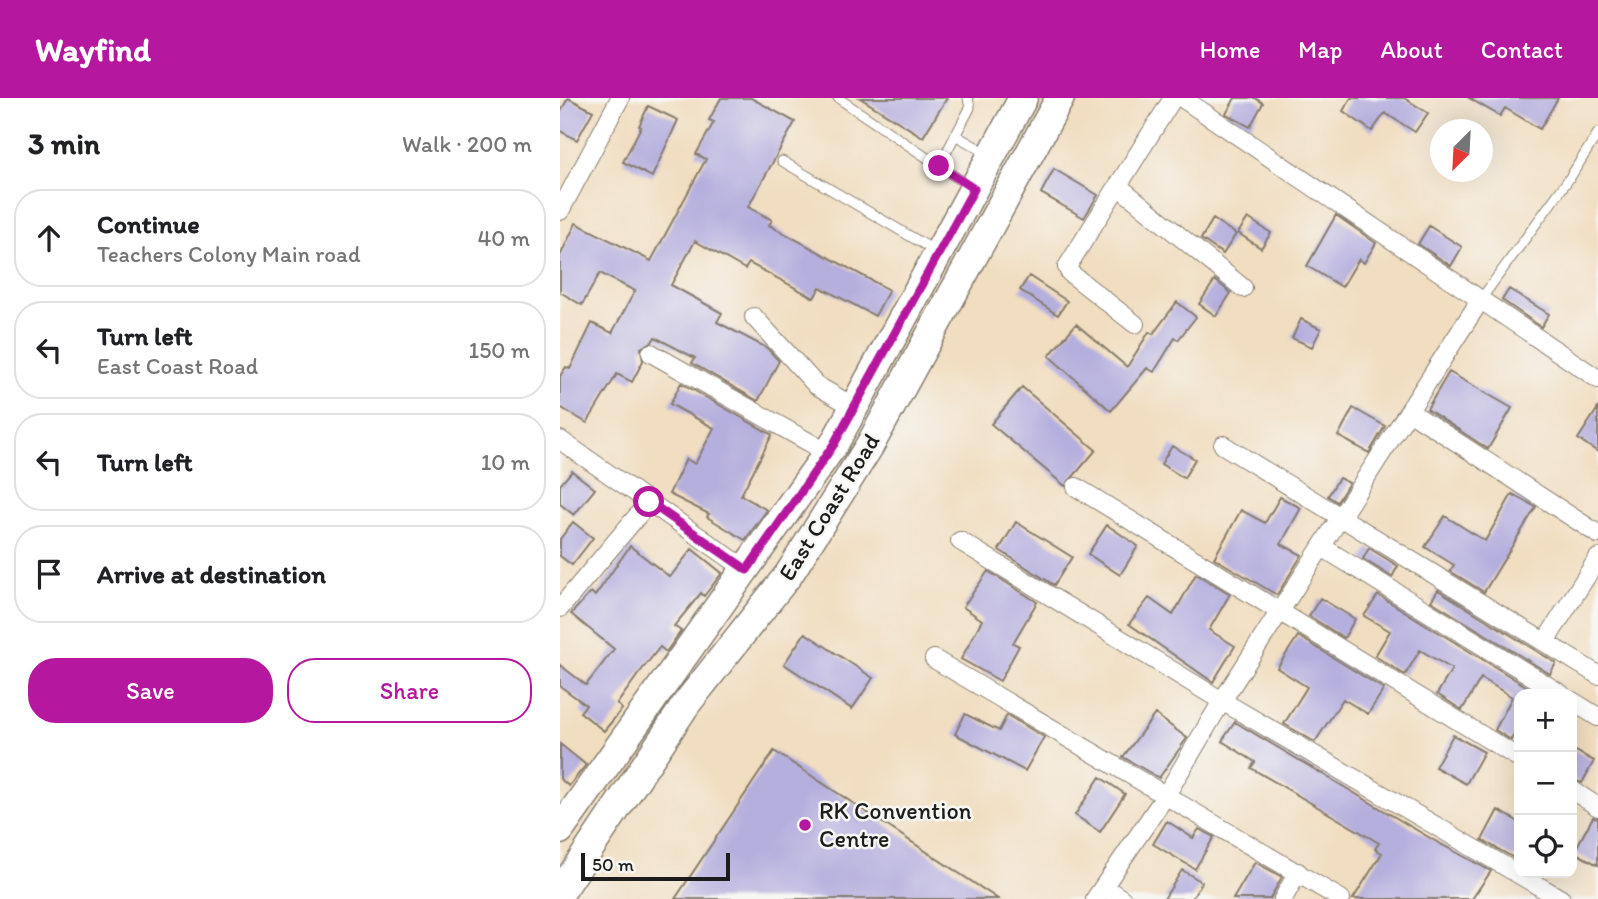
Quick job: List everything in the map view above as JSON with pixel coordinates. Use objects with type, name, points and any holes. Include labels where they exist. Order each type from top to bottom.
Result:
[{"type":"main road","name":"East Coast Road","points":[[560,830],[568,801],[747,570],[828,453],[1023,98]]},
{"type":"main road","name":"East Coast Road","points":[[560,893],[687,703],[789,574],[870,445],[1060,98]]},
{"type":"street","points":[[560,211],[620,98]]},
{"type":"street","points":[[1135,324],[1070,273],[1067,267],[1173,98]]},
{"type":"street","points":[[1182,98],[1598,379]]},
{"type":"street","points":[[1118,186],[1243,288]]},
{"type":"street","points":[[1122,899],[1100,893],[1166,795],[1222,701],[1480,299]]},
{"type":"street","points":[[754,317],[816,385],[854,407]]},
{"type":"street","points":[[651,353],[828,453]]},
{"type":"street","points":[[1409,411],[1598,534]]},
{"type":"street","points":[[560,440],[747,570]]},
{"type":"street","points":[[1223,445],[1598,675]]},
{"type":"street","points":[[1076,487],[1514,755]]},
{"type":"street","points":[[560,608],[566,588],[649,502]]},
{"type":"street","points":[[960,541],[1222,701],[1561,899]]},
{"type":"street","points":[[1322,547],[1554,689]]},
{"type":"street","points":[[1545,642],[1598,558]]},
{"type":"street","points":[[934,659],[1341,899]]},
{"type":"street","points":[[1577,704],[1598,717]]},
{"type":"street","points":[[1577,793],[1598,807]]},
{"type":"street","points":[[1283,899],[1298,872]]},
{"type":"lane","points":[[838,98],[974,189]]},
{"type":"lane","points":[[939,166],[970,108],[968,98]]},
{"type":"lane","points":[[1480,299],[1571,176],[1598,133]]},
{"type":"lane","points":[[955,135],[992,155]]},
{"type":"lane","points":[[782,161],[938,253]]},
{"type":"building","points":[[568,98],[593,111],[577,140],[560,131],[560,113]]},
{"type":"building","points":[[721,98],[751,98],[795,122],[748,207],[772,220],[769,225],[889,290],[875,316],[820,287],[814,298],[749,263],[745,269],[695,241],[671,285],[722,313],[717,322],[767,348],[779,361],[758,401],[692,363],[695,358],[655,337],[641,348],[643,361],[632,382],[617,374],[587,423],[560,407],[560,376],[566,367],[570,369],[592,323],[612,333],[635,291],[600,273],[582,305],[560,292],[560,256],[576,223],[651,261],[706,159],[696,154],[714,122],[709,120]]},
{"type":"building","points":[[860,98],[947,98],[923,137]]},
{"type":"building","points":[[1235,98],[1255,98],[1263,103],[1250,127],[1226,114]]},
{"type":"building","points":[[1351,98],[1404,98],[1428,113],[1415,132],[1385,113],[1372,131],[1343,111]]},
{"type":"building","points":[[1469,98],[1558,98],[1540,129],[1505,108],[1500,116]]},
{"type":"building","points":[[648,106],[678,120],[652,177],[623,162],[641,127],[639,126]]},
{"type":"building","points":[[1054,169],[1098,195],[1084,218],[1041,193]]},
{"type":"building","points":[[1336,215],[1376,243],[1364,263],[1359,259],[1342,287],[1307,266]]},
{"type":"building","points":[[1248,218],[1271,233],[1261,248],[1238,233]]},
{"type":"building","points":[[1213,219],[1236,234],[1223,254],[1201,239]]},
{"type":"building","points":[[1429,226],[1462,247],[1451,266],[1418,244]]},
{"type":"building","points":[[1029,276],[1067,301],[1058,315],[1020,290]]},
{"type":"building","points":[[1215,280],[1231,293],[1216,316],[1199,304]]},
{"type":"building","points":[[1509,289],[1549,314],[1541,327],[1502,300]]},
{"type":"building","points":[[1177,302],[1196,317],[1178,340],[1175,338],[1154,372],[1147,368],[1111,411],[1049,356],[1076,324],[1127,367],[1149,332],[1153,334]]},
{"type":"building","points":[[1301,319],[1321,329],[1312,347],[1292,338]]},
{"type":"building","points":[[1449,372],[1512,408],[1488,449],[1427,409]]},
{"type":"building","points":[[681,383],[772,435],[741,495],[767,510],[745,540],[707,517],[709,514],[669,494],[686,459],[695,464],[714,428],[670,404]]},
{"type":"building","points":[[1022,387],[1096,450],[1065,486],[991,424]]},
{"type":"building","points":[[1353,408],[1385,426],[1369,453],[1338,436]]},
{"type":"building","points":[[1598,408],[1598,452],[1578,439]]},
{"type":"building","points":[[1172,446],[1195,459],[1184,478],[1161,464]]},
{"type":"building","points":[[572,471],[595,489],[574,515],[560,504],[560,485]]},
{"type":"building","points":[[1339,478],[1349,483],[1337,502],[1328,496]]},
{"type":"building","points":[[1512,494],[1536,507],[1484,592],[1450,571],[1454,565],[1425,547],[1445,516],[1485,541]]},
{"type":"building","points":[[1280,497],[1301,508],[1281,544],[1302,555],[1277,595],[1214,558],[1241,510],[1265,523]]},
{"type":"building","points":[[573,522],[593,538],[572,565],[560,556],[560,539]]},
{"type":"building","points":[[1016,522],[1072,557],[1054,585],[999,550]]},
{"type":"building","points":[[1107,525],[1138,546],[1120,575],[1088,554]]},
{"type":"building","points":[[630,546],[670,577],[692,549],[722,573],[704,596],[701,593],[674,626],[681,631],[666,652],[660,647],[637,676],[617,704],[622,709],[604,731],[580,712],[586,705],[560,686],[560,665],[586,685],[614,649],[571,614],[591,592],[595,596]]},
{"type":"building","points":[[1369,548],[1398,566],[1392,577],[1363,559]]},
{"type":"building","points":[[988,571],[1037,602],[1013,643],[1019,646],[1000,681],[961,659],[982,620],[963,607]]},
{"type":"building","points":[[1196,574],[1230,594],[1209,630],[1235,646],[1213,682],[1129,624],[1149,598],[1173,615]]},
{"type":"building","points":[[1438,590],[1556,663],[1550,674],[1431,601]]},
{"type":"building","points":[[1378,595],[1529,688],[1514,689],[1514,734],[1511,740],[1495,730],[1512,697],[1481,678],[1462,710],[1437,694],[1452,669],[1420,650],[1405,675],[1375,656],[1390,631],[1364,616]]},
{"type":"building","points":[[1320,598],[1355,619],[1344,638],[1309,616]]},
{"type":"building","points":[[805,633],[873,678],[852,709],[784,664]]},
{"type":"building","points":[[1298,636],[1384,689],[1368,714],[1343,699],[1315,742],[1284,724],[1307,687],[1277,668]]},
{"type":"building","points":[[965,714],[999,731],[1007,715],[1044,737],[1025,771],[955,734]]},
{"type":"building","points":[[1155,714],[1187,738],[1159,778],[1123,757]]},
{"type":"building","points":[[1235,722],[1435,841],[1491,871],[1472,899],[1353,899],[1382,853],[1375,849],[1379,843],[1251,768],[1255,762],[1222,741]]},
{"type":"building","points":[[1453,735],[1484,752],[1466,784],[1435,767]]},
{"type":"building","points":[[560,744],[586,765],[569,786],[560,779]]},
{"type":"building","name":"RK Convention Centre","points":[[774,751],[998,899],[675,899]]},
{"type":"building","points":[[1577,752],[1594,761],[1582,783],[1577,781]]},
{"type":"building","points":[[1100,777],[1125,794],[1100,832],[1075,815]]},
{"type":"building","points":[[1498,810],[1514,819],[1514,858],[1482,840]]},
{"type":"building","points":[[1593,817],[1598,818],[1598,865],[1577,854],[1577,846]]},
{"type":"building","points":[[1167,821],[1193,838],[1199,829],[1214,837],[1195,869],[1153,844]]},
{"type":"building","points":[[1255,862],[1282,877],[1270,899],[1233,899]]},
{"type":"building","points":[[1182,870],[1202,882],[1192,899],[1164,899]]},
{"type":"place","name":"RK Convention Centre","points":[[805,825]]},
{"type":"route","points":[[649,502],[747,570],[834,444],[974,189],[939,166]]}]
